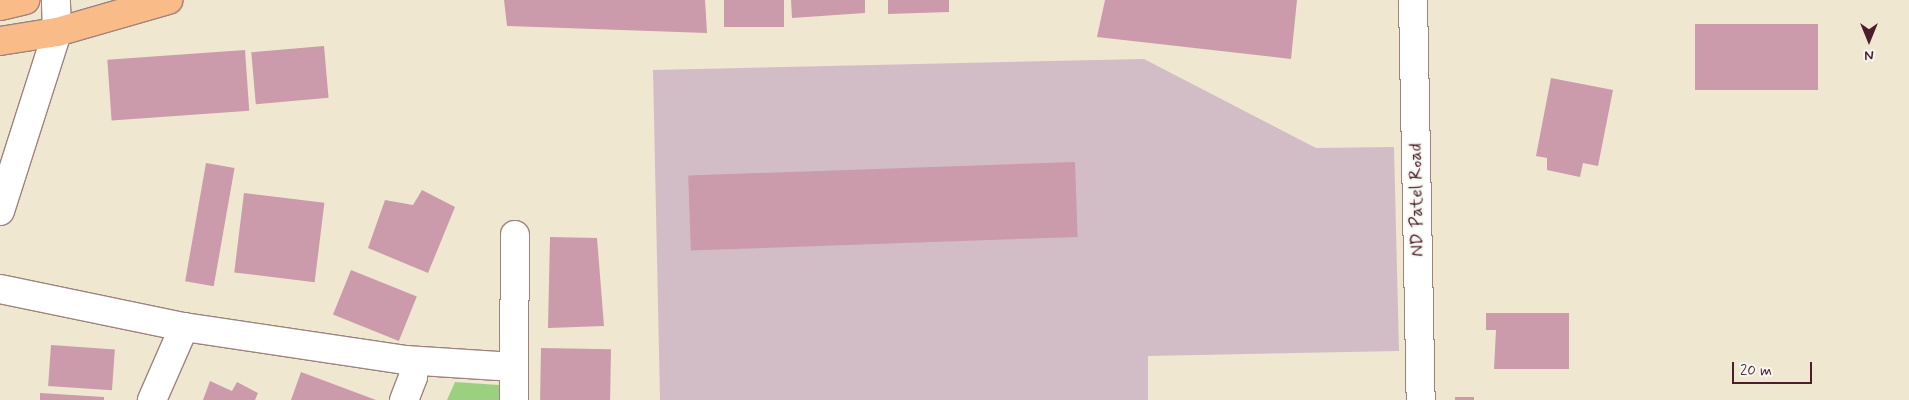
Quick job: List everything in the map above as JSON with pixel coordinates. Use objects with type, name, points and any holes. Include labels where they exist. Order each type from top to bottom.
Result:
[{"type":"highway","points":[[0,6],[25,0]]},
{"type":"highway","points":[[0,41],[57,32],[157,1]]},
{"type":"street","points":[[0,211],[57,32],[56,0]]},
{"type":"street","name":"ND Patel Road","points":[[1413,0],[1421,400]]},
{"type":"street","points":[[514,400],[515,235]]},
{"type":"street","points":[[0,289],[184,327],[405,360],[514,367]]},
{"type":"street","points":[[152,400],[184,327]]},
{"type":"street","points":[[404,400],[413,377],[413,366],[405,360]]},
{"type":"shaded area","points":[[1144,59],[1316,148],[1394,147],[1399,351],[1148,356],[1148,400],[660,400],[653,70]]},
{"type":"green space","points":[[455,382],[514,386],[513,400],[447,400]]},
{"type":"building","points":[[504,0],[705,0],[707,33],[507,26]]},
{"type":"building","points":[[724,0],[784,0],[784,27],[724,27]]},
{"type":"building","points":[[791,0],[865,0],[865,13],[792,18]]},
{"type":"building","points":[[888,0],[949,0],[949,12],[888,14]]},
{"type":"building","points":[[1105,0],[1297,0],[1291,59],[1097,37]]},
{"type":"building","points":[[1695,24],[1818,24],[1818,90],[1695,90]]},
{"type":"building","points":[[324,46],[329,98],[256,104],[251,52]]},
{"type":"building","points":[[245,50],[249,111],[112,120],[107,60]]},
{"type":"building","points":[[1551,78],[1613,90],[1598,166],[1583,163],[1580,177],[1547,170],[1547,158],[1536,156]]},
{"type":"building","points":[[1075,162],[1078,237],[691,250],[688,176]]},
{"type":"building","points":[[206,163],[235,168],[214,286],[185,281]]},
{"type":"building","points":[[422,190],[455,207],[428,273],[368,248],[385,200],[413,205]]},
{"type":"building","points":[[244,193],[324,203],[315,282],[234,272]]},
{"type":"building","points":[[550,237],[597,238],[604,326],[548,328]]},
{"type":"building","points":[[351,270],[417,297],[399,341],[333,315]]},
{"type":"building","points":[[1486,313],[1569,313],[1569,369],[1494,369],[1496,330],[1486,330]]},
{"type":"building","points":[[51,345],[115,349],[112,390],[48,386]]},
{"type":"building","points":[[541,348],[611,349],[610,400],[540,400]]},
{"type":"building","points":[[301,372],[376,400],[291,400]]},
{"type":"building","points":[[210,381],[232,391],[237,382],[258,393],[255,400],[203,400]]},
{"type":"building","points":[[40,393],[104,397],[104,400],[40,400]]},
{"type":"building","points":[[1455,397],[1474,397],[1474,400],[1455,400]]}]
